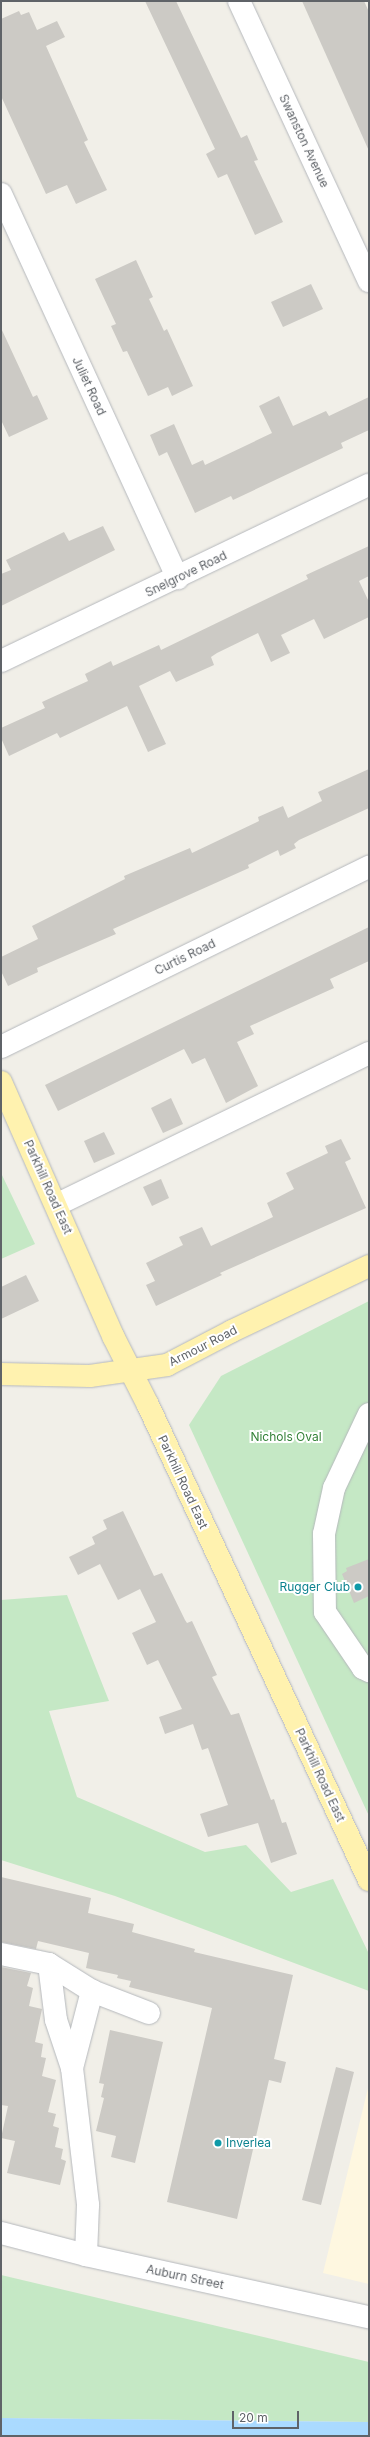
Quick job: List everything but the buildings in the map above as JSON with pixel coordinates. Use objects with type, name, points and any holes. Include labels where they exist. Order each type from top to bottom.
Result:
[{"type":"main road","name":"Parkhill Road East","points":[[1,1082],[130,1372],[369,1880]]},
{"type":"main road","name":"Armour Road","points":[[1,1374],[90,1376],[130,1372],[167,1365],[232,1331],[369,1266]]},
{"type":"street","name":"Swanston Avenue","points":[[239,1],[369,281]]},
{"type":"street","name":"Juliet Road","points":[[1,194],[178,578]]},
{"type":"street","name":"Snelgrove Road","points":[[1,661],[178,578],[369,485]]},
{"type":"street","name":"Curtis Road","points":[[1,1047],[369,867]]},
{"type":"street","points":[[56,1205],[369,1053]]},
{"type":"street","points":[[369,1414],[334,1488],[324,1534],[325,1612],[363,1668],[369,1671]]},
{"type":"street","points":[[1,1954],[49,1964],[92,1991],[149,2013]]},
{"type":"street","points":[[49,1964],[56,2020],[72,2068],[88,2205],[86,2255]]},
{"type":"street","points":[[72,2068],[92,1991]]},
{"type":"street","name":"Auburn Street","points":[[1,2234],[86,2255],[369,2317]]},
{"type":"shaded area","points":[[369,2084],[369,2284],[323,2273]]},
{"type":"green space","points":[[1,1173],[35,1244],[1,1259]]},
{"type":"green space","name":"Nichols Oval","points":[[369,1301],[369,1816],[189,1425],[221,1376]]},
{"type":"green space","points":[[67,1595],[109,1701],[49,1711],[77,1797],[205,1852],[246,1845],[291,1892],[333,1879],[369,1954],[369,1991],[115,1896],[1,1860],[1,1600]]},
{"type":"green space","points":[[1,2275],[369,2362],[369,2422],[1,2418]]},
{"type":"water","points":[[1,2418],[369,2422],[369,2436],[1,2436]]},
{"type":"place","name":"Rugger Club","points":[[358,1587]]},
{"type":"place","name":"Inverlea","points":[[218,2143]]}]
